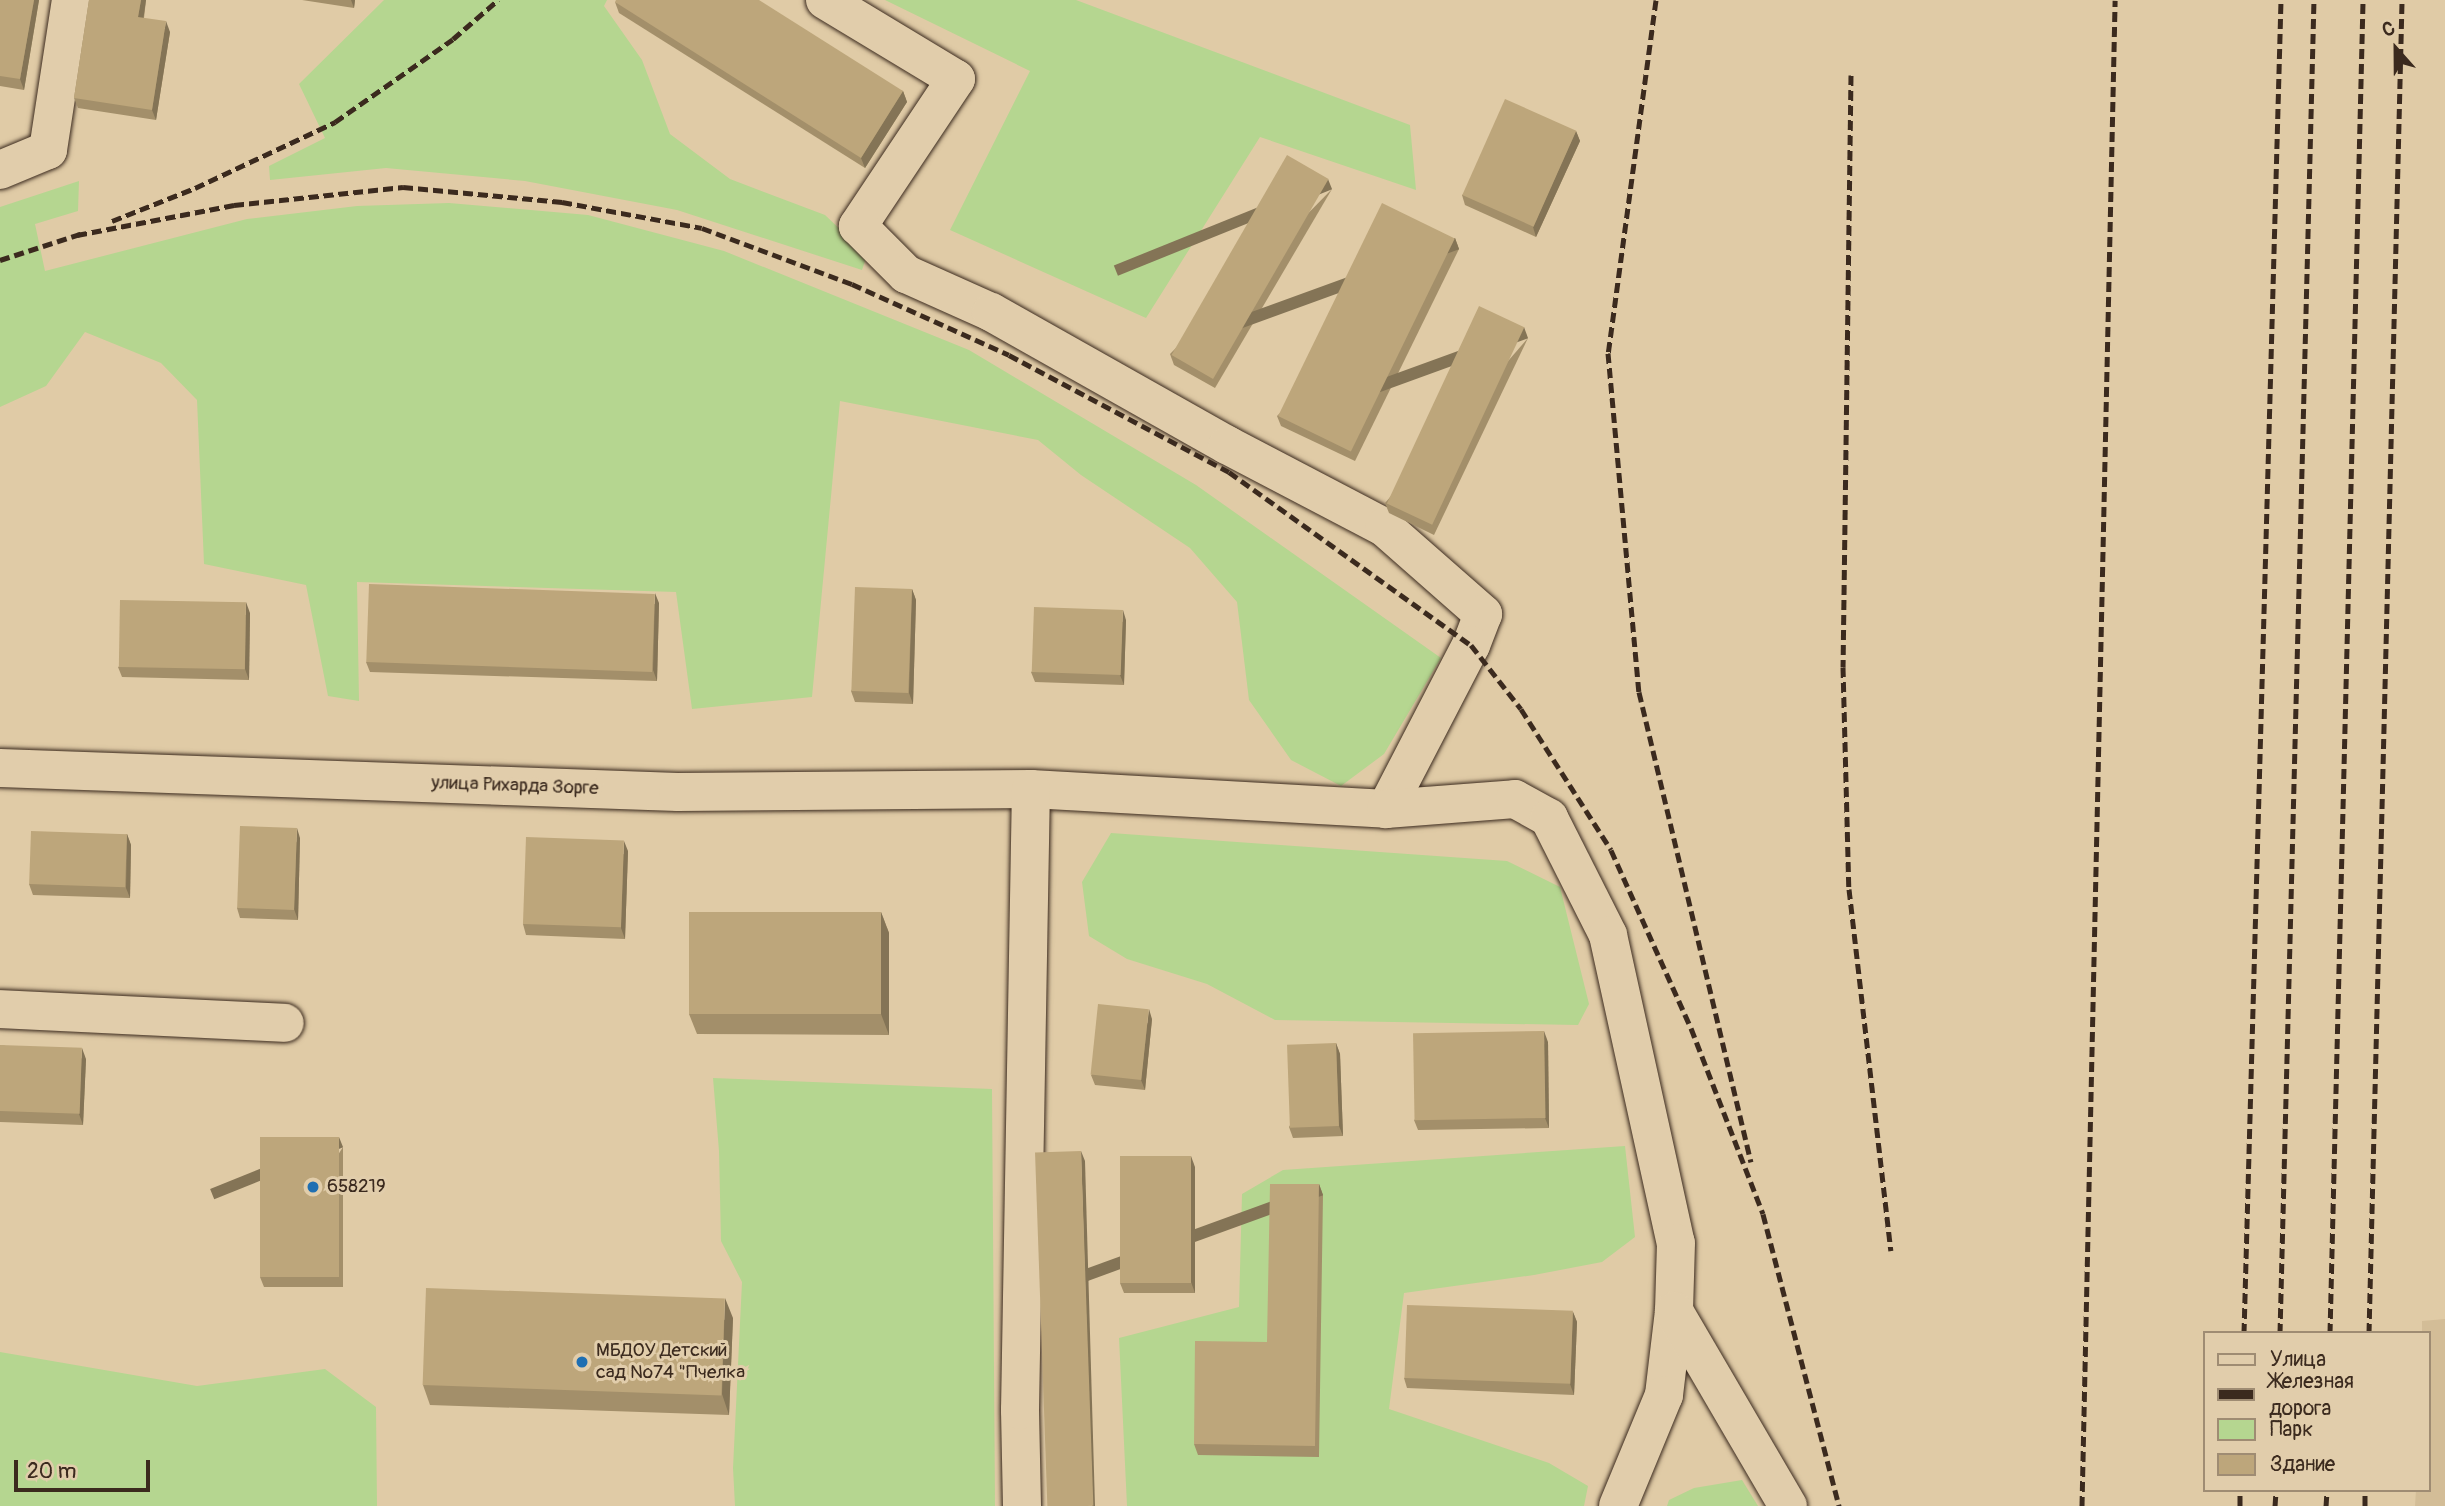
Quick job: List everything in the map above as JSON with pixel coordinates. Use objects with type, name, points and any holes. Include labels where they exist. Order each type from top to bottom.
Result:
[{"type":"street","points":[[0,170],[48,150],[71,0]]},
{"type":"street","points":[[825,0],[956,79],[858,226],[906,274],[991,312],[1227,446],[1384,527],[1483,614],[1471,645],[1386,810]]},
{"type":"street","name":"улица Рихарда Зорге","points":[[0,768],[678,792],[1031,789],[1386,810],[1515,799],[1549,818],[1608,935],[1676,1244],[1674,1311],[1664,1395],[1618,1506]]},
{"type":"street","points":[[1022,1506],[1020,1410],[1031,789]]},
{"type":"street","points":[[0,1009],[285,1023]]},
{"type":"street","points":[[1674,1311],[1788,1506]]},
{"type":"shaded area","points":[[2445,1319],[2445,1506],[2415,1506],[2416,1492],[2431,1492],[2431,1331],[2422,1331],[2422,1321]]},
{"type":"green space","points":[[384,0],[607,0],[604,6],[642,60],[670,134],[730,179],[825,215],[867,255],[862,270],[677,210],[525,181],[386,168],[270,180],[269,166],[325,138],[299,84]]},
{"type":"green space","points":[[885,0],[1076,0],[1410,125],[1416,190],[1260,137],[1146,318],[950,230],[1030,71]]},
{"type":"green space","points":[[79,181],[78,211],[35,224],[45,271],[247,219],[357,206],[449,203],[588,215],[724,251],[969,350],[1196,485],[1441,658],[1384,754],[1341,786],[1291,760],[1249,700],[1237,602],[1190,548],[1081,475],[1038,440],[840,401],[812,697],[692,709],[676,592],[357,582],[359,701],[328,696],[306,585],[204,564],[197,400],[161,363],[85,332],[46,386],[0,407],[0,207]]},
{"type":"green space","points":[[1111,833],[1507,861],[1560,887],[1589,1004],[1578,1025],[1275,1020],[1207,984],[1127,959],[1089,936],[1082,882]]},
{"type":"green space","points":[[713,1078],[992,1089],[995,1506],[735,1506],[733,1468],[742,1282],[721,1241],[719,1151]]},
{"type":"green space","points":[[1625,1146],[1635,1237],[1602,1262],[1534,1275],[1404,1293],[1389,1409],[1549,1463],[1588,1486],[1584,1506],[1127,1506],[1119,1338],[1239,1307],[1242,1194],[1283,1170]]},
{"type":"green space","points":[[0,1352],[197,1386],[325,1369],[376,1407],[377,1506],[0,1506]]},
{"type":"green space","points":[[1742,1480],[1758,1506],[1667,1506],[1669,1500],[1694,1488]]},
{"type":"building","points":[[0,0],[34,0],[20,79],[0,76]]},
{"type":"building","points":[[89,0],[141,0],[138,17],[166,21],[152,110],[74,98]]},
{"type":"building","points":[[759,0],[903,91],[861,158],[615,2]]},
{"type":"building","points":[[1505,99],[1576,131],[1534,227],[1462,195]]},
{"type":"building","points":[[1287,155],[1329,179],[1213,379],[1172,355]]},
{"type":"building","points":[[1382,203],[1455,239],[1351,452],[1278,416]]},
{"type":"building","points":[[1479,306],[1524,327],[1432,525],[1387,504]]},
{"type":"building","points":[[369,584],[655,594],[652,672],[366,662]]},
{"type":"building","points":[[855,587],[912,589],[908,693],[851,691]]},
{"type":"building","points":[[120,600],[246,602],[245,669],[119,667]]},
{"type":"building","points":[[1034,607],[1123,610],[1121,675],[1032,672]]},
{"type":"building","points":[[240,826],[297,828],[294,910],[237,908]]},
{"type":"building","points":[[31,831],[127,834],[125,887],[29,884]]},
{"type":"building","points":[[526,837],[624,840],[621,927],[523,924]]},
{"type":"building","points":[[689,912],[881,912],[881,1014],[689,1014]]},
{"type":"building","points":[[1098,1004],[1149,1009],[1141,1080],[1091,1075]]},
{"type":"building","points":[[1544,1031],[1546,1118],[1415,1120],[1413,1033]]},
{"type":"building","points":[[1336,1043],[1339,1126],[1290,1128],[1287,1045]]},
{"type":"building","points":[[0,1045],[82,1048],[80,1114],[0,1111]]},
{"type":"building","points":[[260,1137],[339,1137],[339,1277],[260,1277]]},
{"type":"building","points":[[1081,1151],[1093,1506],[1047,1506],[1035,1153]]},
{"type":"building","points":[[1120,1156],[1191,1156],[1191,1283],[1120,1283]]},
{"type":"building","points":[[1270,1184],[1319,1184],[1315,1446],[1194,1444],[1195,1341],[1267,1342]]},
{"type":"building","name":"МБДОУ Детский сад №74 \"Пчелка","points":[[426,1288],[725,1298],[721,1395],[423,1385]]},
{"type":"building","points":[[1407,1305],[1573,1311],[1570,1384],[1404,1378]]},
{"type":"railway","points":[[112,221],[195,188],[335,122],[453,39],[498,0]]},
{"type":"railway","points":[[1656,0],[1608,353],[1639,692],[1751,1162]]},
{"type":"railway","points":[[2082,1506],[2115,0]]},
{"type":"railway","points":[[2244,1331],[2281,0]]},
{"type":"railway","points":[[2280,1331],[2314,0]]},
{"type":"railway","points":[[2330,1331],[2363,0]]},
{"type":"railway","points":[[2369,1331],[2402,0]]},
{"type":"railway","points":[[1851,75],[1843,667],[1849,889],[1891,1251]]},
{"type":"railway","points":[[77,235],[234,205],[403,187],[562,202],[702,228],[852,284],[1009,355],[1229,472],[1471,645],[1521,709],[1611,850],[1691,1028],[1763,1214],[1839,1506]]},
{"type":"railway","points":[[0,260],[83,233]]},
{"type":"railway","points":[[2240,1492],[2240,1506]]},
{"type":"railway","points":[[2275,1506],[2276,1492]]},
{"type":"railway","points":[[2326,1506],[2327,1492]]},
{"type":"railway","points":[[2365,1492],[2365,1506]]},
{"type":"place","name":"658219","points":[[313,1187]]},
{"type":"place","name":"МБДОУ Детский сад №74 \"Пчелка","points":[[582,1362]]}]
